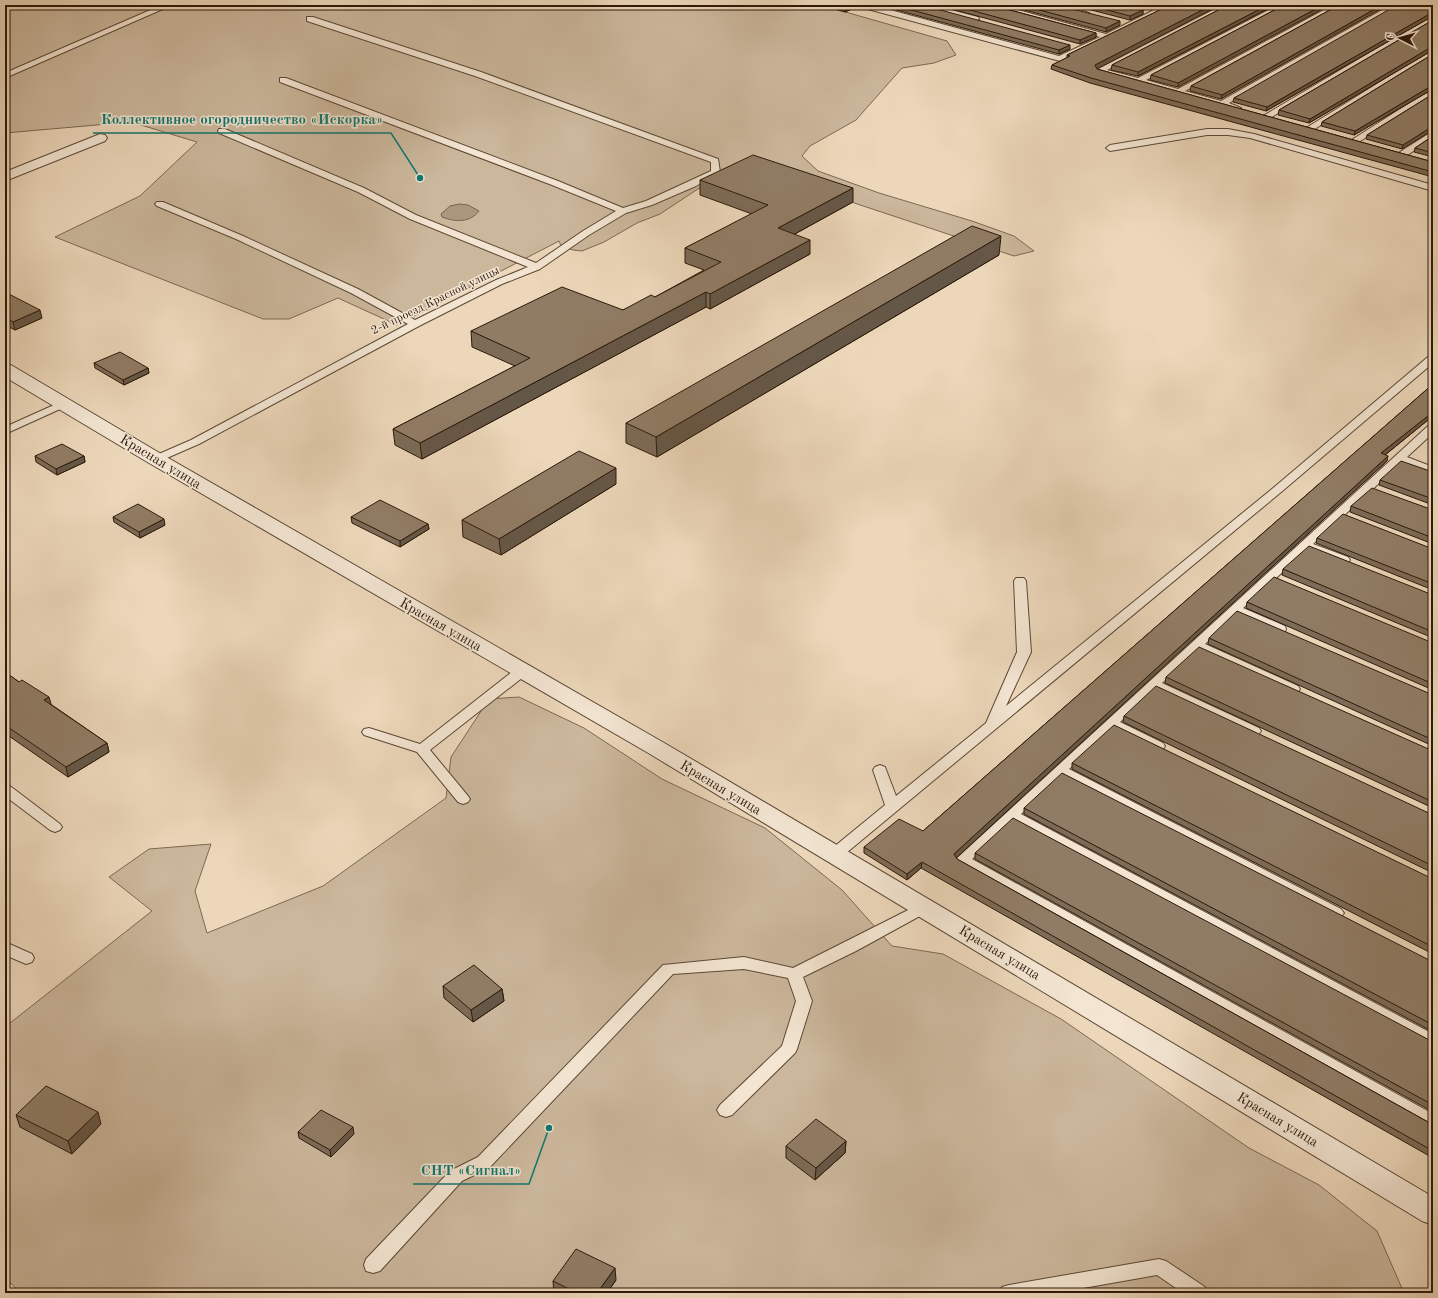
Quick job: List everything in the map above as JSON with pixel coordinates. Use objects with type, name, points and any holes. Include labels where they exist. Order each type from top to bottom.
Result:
[{"type":"street","points":[[5,177],[100,138]]},
{"type":"street","name":"Красная улица","points":[[5,369],[65,403],[156,459],[837,852],[924,907],[1433,1212]]},
{"type":"lane","points":[[5,76],[168,5]]},
{"type":"lane","points":[[869,5],[867,6],[1060,59],[1170,5]]},
{"type":"lane","points":[[922,5],[983,22]]},
{"type":"lane","points":[[992,5],[1106,36]]},
{"type":"lane","points":[[1057,5],[1093,15]]},
{"type":"lane","points":[[1229,5],[1100,70],[1244,110]]},
{"type":"lane","points":[[1138,81],[1284,5]]},
{"type":"lane","points":[[1178,92],[1338,5]]},
{"type":"lane","points":[[1222,104],[1396,5]]},
{"type":"lane","points":[[1140,10],[1153,13]]},
{"type":"lane","name":"2-й проезд Красной улицы","points":[[156,459],[195,442],[415,324],[499,282],[537,267],[586,233],[622,211],[649,203],[693,184],[716,172],[715,161],[478,74],[310,19]]},
{"type":"lane","points":[[1282,120],[1264,115],[1433,19]]},
{"type":"lane","points":[[1115,20],[1130,24]]},
{"type":"lane","points":[[1066,44],[1081,49]]},
{"type":"lane","points":[[1325,132],[1306,127],[1433,53]]},
{"type":"lane","points":[[283,80],[555,183],[622,211]]},
{"type":"lane","points":[[1368,144],[1351,140],[1433,92]]},
{"type":"lane","points":[[222,131],[361,190],[413,217],[537,267]]},
{"type":"lane","points":[[1110,148],[1207,132],[1228,132],[1251,136],[1433,188]]},
{"type":"lane","points":[[1418,158],[1399,153],[1433,134]]},
{"type":"lane","points":[[160,204],[231,233],[398,312],[415,324]]},
{"type":"lane","points":[[837,852],[1276,491],[1433,358]]},
{"type":"lane","points":[[5,431],[65,403]]},
{"type":"lane","points":[[1433,427],[962,860],[1433,1122]]},
{"type":"lane","points":[[1399,458],[1433,471]]},
{"type":"lane","points":[[1368,487],[1382,492]]},
{"type":"lane","points":[[1339,513],[1354,519]]},
{"type":"lane","points":[[1305,544],[1355,564]]},
{"type":"lane","points":[[1271,576],[1285,582]]},
{"type":"lane","points":[[990,726],[1024,652],[1020,582]]},
{"type":"lane","points":[[1234,609],[1291,634]]},
{"type":"lane","points":[[1196,645],[1304,694]]},
{"type":"lane","points":[[422,749],[522,671]]},
{"type":"lane","points":[[1153,684],[1268,738]]},
{"type":"lane","points":[[1111,723],[1168,751]]},
{"type":"lane","points":[[369,732],[422,749],[463,799]]},
{"type":"lane","points":[[880,770],[893,806]]},
{"type":"lane","points":[[1060,770],[1349,919]]},
{"type":"lane","points":[[5,789],[54,827]]},
{"type":"lane","points":[[1011,815],[1433,1042]]},
{"type":"lane","points":[[373,1265],[456,1176],[484,1162],[669,969],[744,962],[794,974],[850,948],[924,907]]},
{"type":"lane","points":[[5,948],[26,958]]},
{"type":"lane","points":[[726,1110],[789,1049],[804,1001],[794,974]]},
{"type":"lane","points":[[1009,1293],[1159,1267],[1198,1293]]},
{"type":"shaded area","points":[[5,5],[821,5],[947,41],[956,55],[934,63],[902,68],[856,120],[810,146],[802,156],[818,171],[879,193],[972,221],[1014,236],[1034,251],[1014,256],[818,191],[707,183],[660,214],[637,223],[604,242],[582,251],[561,246],[559,241],[397,325],[338,298],[289,319],[263,319],[55,237],[140,196],[197,142],[131,122],[5,133]]},
{"type":"shaded area","points":[[459,204],[468,205],[479,211],[471,218],[462,220],[452,220],[442,217],[441,214],[450,206]]},
{"type":"shaded area","points":[[519,697],[584,728],[662,779],[765,828],[842,890],[892,946],[943,954],[1061,1019],[1249,1148],[1319,1185],[1377,1231],[1404,1293],[20,1293],[12,1284],[5,1282],[5,1027],[152,911],[109,877],[149,849],[211,844],[195,891],[207,933],[323,886],[446,798],[451,757],[489,699]]},
{"type":"building","points":[[836,5],[851,5],[845,8]]},
{"type":"building","points":[[893,5],[922,5],[1070,45],[1059,50]]},
{"type":"building","points":[[952,5],[991,5],[1096,33],[1080,40]]},
{"type":"building","points":[[1021,5],[1056,5],[1120,21],[1106,28]]},
{"type":"building","points":[[1088,5],[1126,5],[1143,10],[1130,16]]},
{"type":"building","points":[[1170,5],[1212,5],[1095,65],[1097,69],[1433,162],[1433,172],[1091,78],[1052,65],[1070,56],[1067,55]]},
{"type":"building","points":[[1228,5],[1268,5],[1138,72],[1112,65]]},
{"type":"building","points":[[1284,5],[1323,5],[1178,83],[1151,75]]},
{"type":"building","points":[[1339,5],[1382,5],[1222,95],[1191,86]]},
{"type":"building","points":[[1397,5],[1433,5],[1433,12],[1267,107],[1234,98]]},
{"type":"building","points":[[1433,20],[1433,46],[1310,119],[1279,110]]},
{"type":"building","points":[[1433,54],[1433,85],[1355,131],[1322,122]]},
{"type":"building","points":[[1433,94],[1433,126],[1403,145],[1367,135]]},
{"type":"building","points":[[1433,136],[1433,153],[1415,148]]},
{"type":"building","points":[[753,155],[853,188],[778,228],[810,240],[710,294],[706,292],[420,443],[393,429],[530,358],[471,331],[562,287],[623,310],[651,295],[655,297],[721,262],[685,248],[768,205],[700,180]]},
{"type":"building","points":[[972,226],[1001,236],[656,437],[626,423]]},
{"type":"building","points":[[5,292],[40,310],[13,322],[5,317]]},
{"type":"building","points":[[120,352],[148,368],[123,380],[94,363]]},
{"type":"building","points":[[1433,384],[1433,412],[1381,453],[1388,456],[954,854],[957,859],[1428,1122],[1433,1123],[1433,1151],[922,862],[907,874],[864,847],[899,819],[923,831]]},
{"type":"building","points":[[62,444],[84,456],[56,469],[35,456]]},
{"type":"building","points":[[579,451],[616,468],[499,539],[462,520]]},
{"type":"building","points":[[1401,461],[1433,472],[1433,499],[1380,480]]},
{"type":"building","points":[[1372,488],[1433,510],[1433,538],[1351,506]]},
{"type":"building","points":[[380,500],[428,524],[400,541],[351,517]]},
{"type":"building","points":[[138,504],[164,519],[139,532],[113,517]]},
{"type":"building","points":[[1343,514],[1433,549],[1433,584],[1317,538]]},
{"type":"building","points":[[1309,546],[1433,595],[1433,632],[1283,569]]},
{"type":"building","points":[[1274,577],[1433,643],[1433,684],[1247,602]]},
{"type":"building","points":[[1237,611],[1433,695],[1433,740],[1209,638]]},
{"type":"building","points":[[1199,647],[1433,751],[1433,802],[1166,677]]},
{"type":"building","points":[[5,672],[19,682],[22,680],[49,697],[44,700],[107,743],[66,767],[5,725]]},
{"type":"building","points":[[1156,686],[1433,815],[1433,866],[1124,716]]},
{"type":"building","points":[[1114,725],[1433,879],[1433,947],[1072,763]]},
{"type":"building","points":[[1062,773],[1433,962],[1433,1025],[1024,808]]},
{"type":"building","points":[[1013,818],[1433,1042],[1433,1105],[975,853]]},
{"type":"building","points":[[474,965],[502,989],[471,1010],[443,986]]},
{"type":"building","points":[[46,1086],[98,1112],[68,1141],[16,1115]]},
{"type":"building","points":[[321,1110],[353,1127],[330,1150],[298,1132]]},
{"type":"building","points":[[816,1119],[846,1141],[816,1168],[786,1146]]},
{"type":"building","points":[[576,1249],[615,1268],[597,1293],[577,1293],[553,1281]]},
{"type":"place","name":"Коллективное огородничество «Искорка»","points":[[420,178]]},
{"type":"place","name":"СНТ «Сигнал»","points":[[549,1128]]}]
